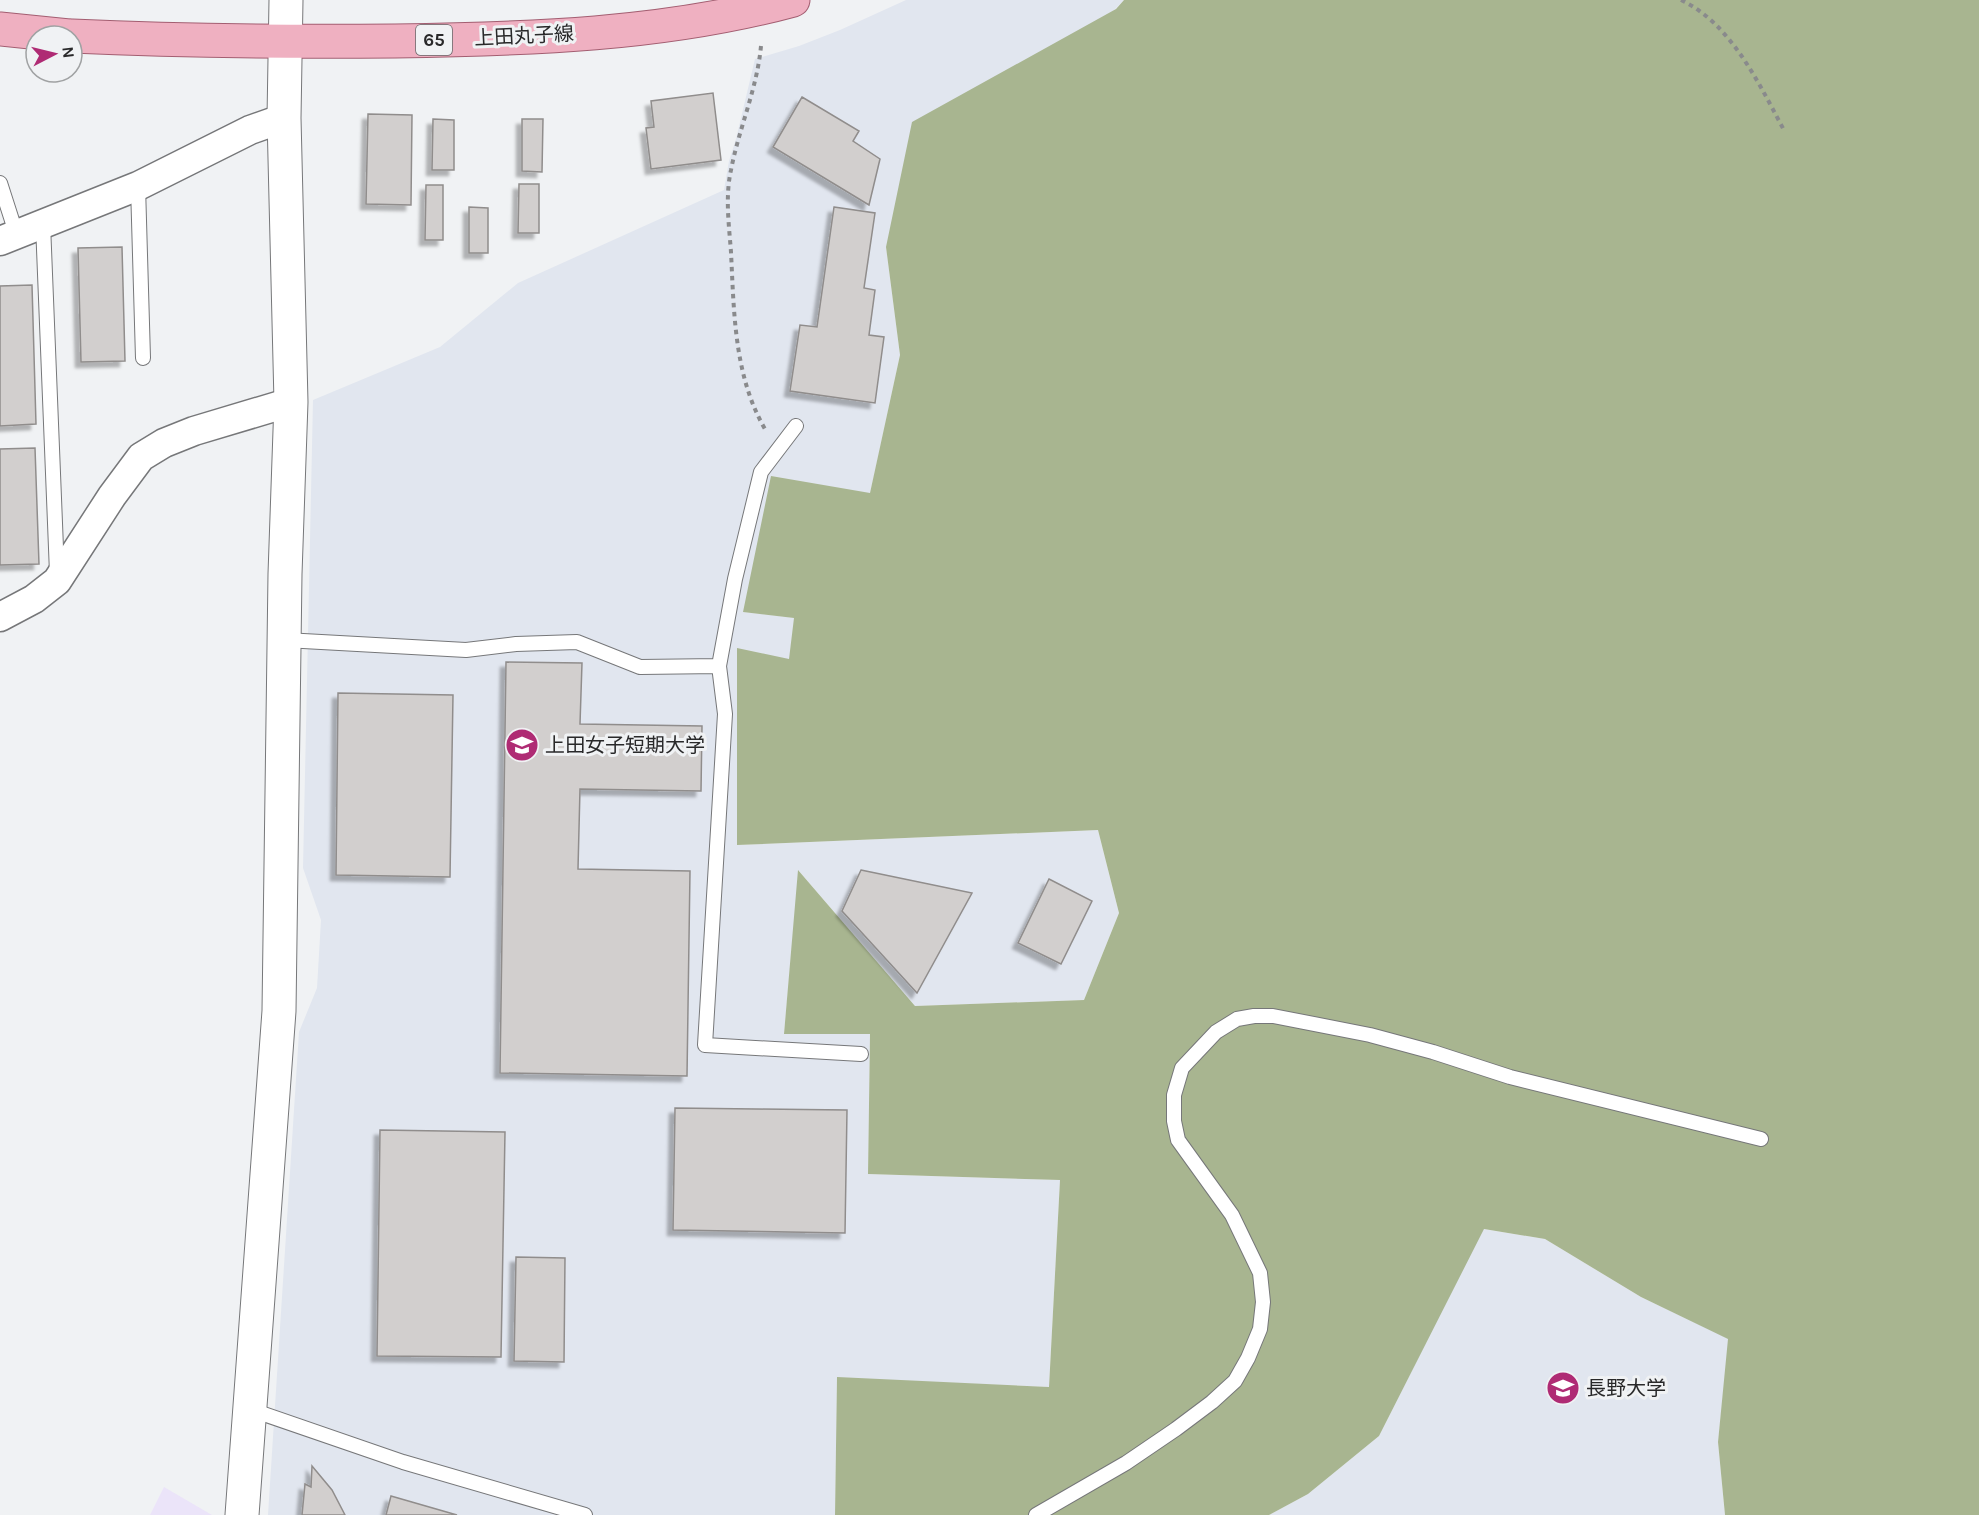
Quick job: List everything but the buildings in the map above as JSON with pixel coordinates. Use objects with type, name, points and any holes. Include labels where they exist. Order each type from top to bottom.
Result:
[{"type":"main road","name":"上田丸子線","points":[[84,36],[286,42],[446,40],[579,34],[702,20],[793,0]]},
{"type":"main road","name":"上田丸子線","points":[[1,34],[24,35]]},
{"type":"street","points":[[242,1515],[279,1011],[291,402],[284,117],[286,0]]},
{"type":"street","points":[[8,238],[138,186],[250,130],[284,117]]},
{"type":"street","points":[[0,617],[34,599],[57,581],[112,496],[141,458],[164,442],[291,402]]},
{"type":"lane","points":[[0,183],[8,238]]},
{"type":"lane","points":[[138,186],[143,358]]},
{"type":"lane","points":[[43,224],[57,581]]},
{"type":"lane","points":[[796,426],[761,472],[735,579],[719,666],[725,714],[705,1045],[861,1054]]},
{"type":"lane","points":[[285,640],[466,650],[516,644],[577,642],[640,667],[719,666]]},
{"type":"lane","points":[[1036,1515],[1126,1463],[1176,1430],[1212,1402],[1235,1381],[1260,1329],[1263,1302],[1260,1273],[1232,1215],[1178,1140],[1174,1121],[1174,1095],[1182,1068],[1216,1032],[1237,1019],[1273,1016],[1370,1035],[1433,1052],[1510,1077],[1761,1139]]},
{"type":"lane","points":[[249,1409],[403,1462],[585,1515]]},
{"type":"path","points":[[1681,0],[1718,27],[1752,70],[1785,132]]},
{"type":"path","points":[[761,46],[759,66],[730,171],[728,204],[735,331],[743,372],[751,403],[764,428],[779,448]]},
{"type":"shaded area","name":"上田女子短期大学","points":[[906,0],[1124,0],[886,247],[900,355],[870,494],[744,612],[795,618],[789,660],[737,649],[737,845],[1098,830],[1119,913],[1084,1000],[915,1006],[799,871],[784,1033],[870,1034],[868,1174],[1060,1180],[1049,1387],[837,1378],[835,1515],[268,1515],[299,1032],[317,988],[321,920],[303,868],[313,400],[440,347],[518,283],[724,190],[729,161],[755,59],[799,46],[840,30]]},
{"type":"shaded area","name":"長野大学","points":[[1483,1229],[1545,1239],[1641,1297],[1729,1339],[1718,1442],[1725,1515],[1269,1515],[1308,1494],[1379,1436]]},
{"type":"shaded area","points":[[164,1487],[212,1515],[150,1515]]},
{"type":"green space","points":[[1124,0],[1979,0],[1979,1515],[1725,1515],[1718,1442],[1728,1339],[1641,1297],[1545,1239],[1484,1229],[1379,1436],[1308,1494],[1269,1515],[835,1515],[837,1377],[1049,1387],[1060,1180],[868,1174],[870,1034],[784,1034],[798,870],[915,1006],[1084,1000],[1119,913],[1098,830],[737,845],[737,648],[789,659],[794,618],[743,612],[771,476],[870,493],[900,355],[886,247],[912,122],[1116,9]]},
{"type":"place","name":"上田女子短期大学","points":[[522,745]]},
{"type":"place","name":"長野大学","points":[[1563,1388]]}]
